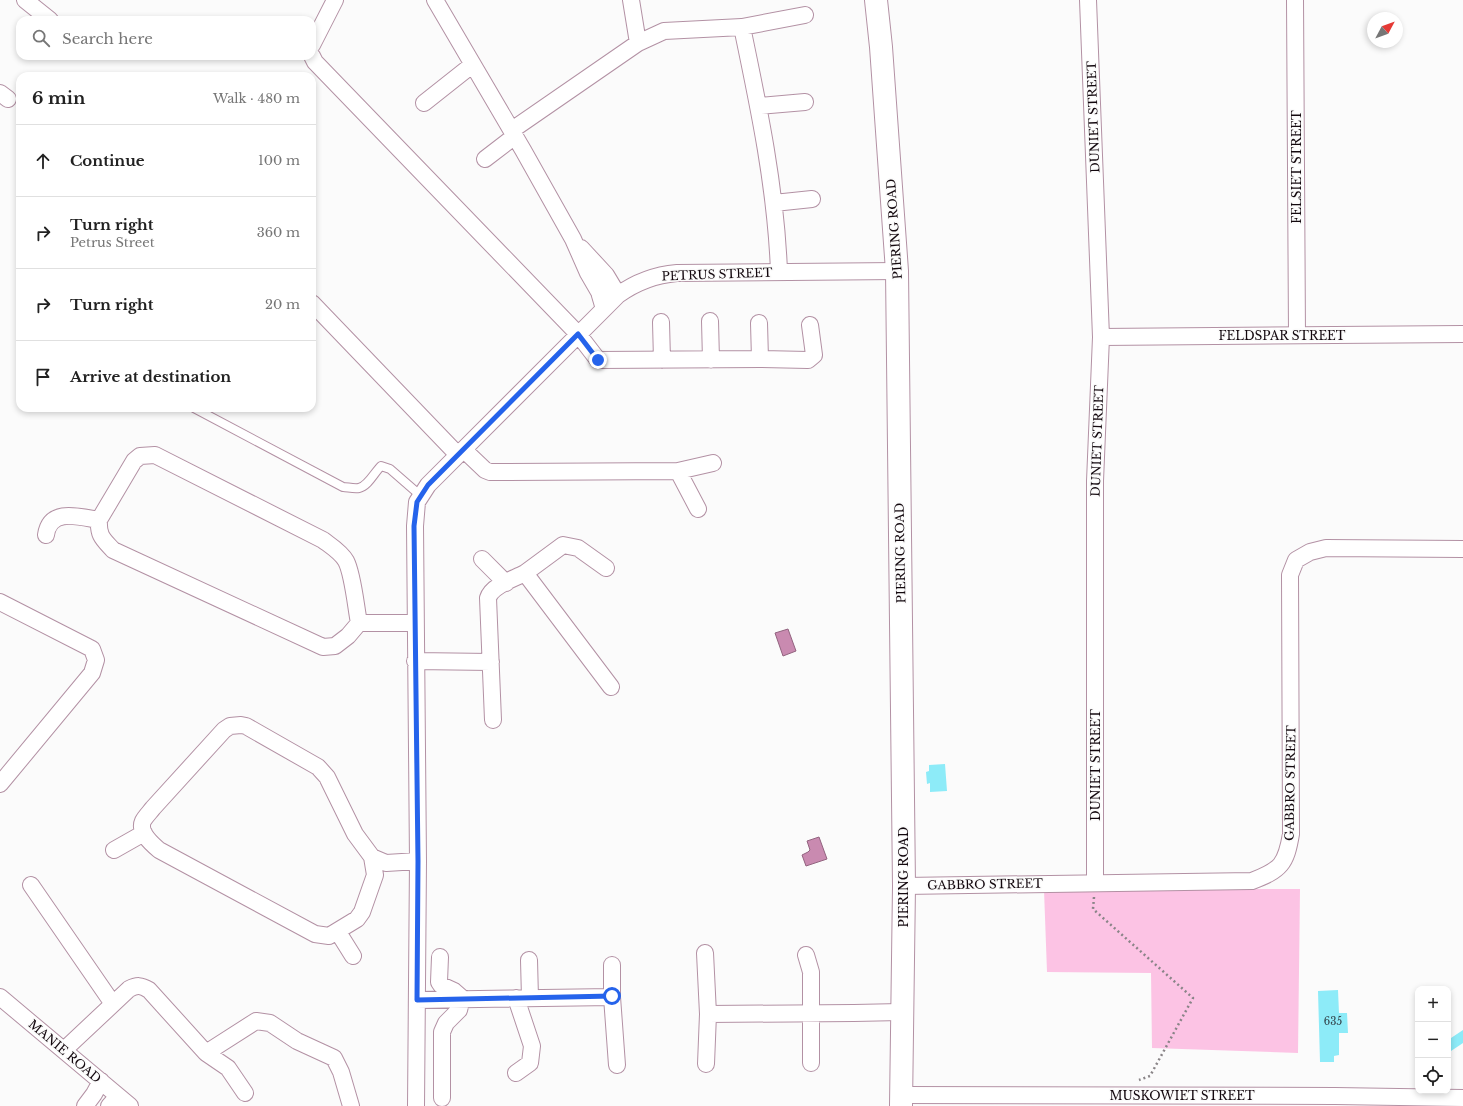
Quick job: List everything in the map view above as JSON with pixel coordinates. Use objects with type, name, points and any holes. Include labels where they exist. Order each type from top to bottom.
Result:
[{"type":"street","points":[[25,0],[45,16]]},
{"type":"street","points":[[316,37],[335,0]]},
{"type":"street","points":[[435,0],[513,133],[573,240],[588,273],[599,292],[604,309]]},
{"type":"street","points":[[631,0],[638,43]]},
{"type":"street","name":"PIERING ROAD","points":[[876,0],[881,47],[897,271],[904,886],[901,1012],[901,1100]]},
{"type":"street","name":"DUNIET STREET","points":[[1088,0],[1101,337],[1095,482],[1095,883]]},
{"type":"street","name":"FELSIET STREET","points":[[1295,0],[1297,335]]},
{"type":"street","points":[[485,159],[513,133],[638,43],[655,35],[672,30],[742,27],[805,15]]},
{"type":"street","points":[[742,27],[759,106],[774,203],[779,272]]},
{"type":"street","points":[[314,60],[578,334],[596,358],[600,361],[760,359],[808,360],[814,355],[810,325]]},
{"type":"street","points":[[424,103],[472,65]]},
{"type":"street","points":[[759,106],[805,102]]},
{"type":"street","points":[[774,203],[812,199]]},
{"type":"street","points":[[573,240],[606,275],[618,295]]},
{"type":"street","name":"PETRUS STREET","points":[[416,1106],[418,861],[414,526],[417,502],[428,485],[578,334],[618,295],[632,285],[660,275],[677,273],[897,271]]},
{"type":"street","points":[[316,307],[461,452],[490,472],[678,471],[713,463]]},
{"type":"street","points":[[710,321],[710,360]]},
{"type":"street","points":[[662,322],[662,360]]},
{"type":"street","points":[[759,323],[760,359]]},
{"type":"street","name":"FELDSPAR STREET","points":[[1101,337],[1463,334]]},
{"type":"street","points":[[359,623],[346,561],[336,549],[323,540],[155,455],[140,456],[134,461],[99,520],[98,530],[113,550],[313,644],[323,647],[335,646],[348,636],[359,623],[415,623]]},
{"type":"street","points":[[678,471],[698,509]]},
{"type":"street","points":[[46,535],[51,522],[62,516],[78,516],[99,520]]},
{"type":"street","points":[[493,720],[489,595],[494,589],[525,573],[563,546],[578,548],[606,568]]},
{"type":"street","name":"GABBRO STREET","points":[[904,886],[1252,881],[1269,875],[1281,866],[1288,851],[1291,834],[1290,575],[1296,560],[1310,552],[1326,548],[1463,549]]},
{"type":"street","points":[[482,559],[506,582]]},
{"type":"street","points":[[525,573],[611,688]]},
{"type":"street","points":[[0,602],[92,649],[96,660],[92,673],[0,784]]},
{"type":"street","points":[[415,661],[491,662]]},
{"type":"street","points":[[241,725],[254,730],[318,766],[327,778],[355,834],[372,857],[375,875],[362,912],[357,919],[330,936],[315,934],[159,850],[148,839],[142,828],[142,822],[224,730],[230,726],[241,725]]},
{"type":"street","points":[[114,850],[144,832]]},
{"type":"street","points":[[372,857],[386,863],[418,861]]},
{"type":"street","points":[[31,885],[113,1004]]},
{"type":"street","points":[[338,932],[352,956]]},
{"type":"street","points":[[705,953],[708,1014],[706,1064]]},
{"type":"street","points":[[806,955],[811,972],[811,1063]]},
{"type":"street","points":[[440,956],[439,982],[441,985],[454,991],[462,998]]},
{"type":"street","points":[[516,1073],[530,1063],[532,1046],[523,998],[529,960]]},
{"type":"street","points":[[612,965],[612,996],[617,1065]]},
{"type":"street","points":[[64,1050],[129,989],[142,986],[149,990],[206,1053],[228,1068],[245,1093]]},
{"type":"street","points":[[417,1000],[612,996]]},
{"type":"street","name":"MANIE ROAD","points":[[0,997],[101,1081],[113,1101],[130,1106]]},
{"type":"street","points":[[442,1098],[442,1032],[446,1023],[459,1010],[462,998]]},
{"type":"street","points":[[708,1014],[901,1012]]},
{"type":"street","points":[[206,1053],[256,1021],[270,1023],[297,1041],[334,1058],[341,1072],[351,1106]]},
{"type":"street","points":[[85,1106],[101,1081]]},
{"type":"street","name":"MUSKOWIET STREET","points":[[901,1100],[1335,1101],[1463,1098]]},
{"type":"lane","points":[[201,412],[342,487],[358,488],[368,483],[374,473],[381,466],[390,469],[421,496]]},
{"type":"path","points":[[1095,883],[1093,909],[1193,998],[1150,1076],[1137,1081]]},
{"type":"shaded area","points":[[788,629],[796,651],[783,656],[775,633]]},
{"type":"shaded area","points":[[819,837],[827,859],[806,866],[802,855],[810,850],[807,841]]},
{"type":"shaded area","points":[[1300,889],[1298,1053],[1152,1048],[1151,973],[1047,972],[1044,890]]},
{"type":"building","points":[[945,764],[947,791],[930,792],[930,783],[927,784],[926,772],[929,771],[929,765]]},
{"type":"building","points":[[1338,990],[1339,1013],[1347,1013],[1348,1033],[1339,1033],[1339,1055],[1334,1056],[1334,1062],[1320,1062],[1318,991]]},
{"type":"building","points":[[1463,1030],[1463,1043],[1451,1051],[1451,1038]]},
{"type":"route","points":[[598,360],[578,334],[428,485],[417,502],[414,526],[418,861],[417,1000],[612,996]]}]
